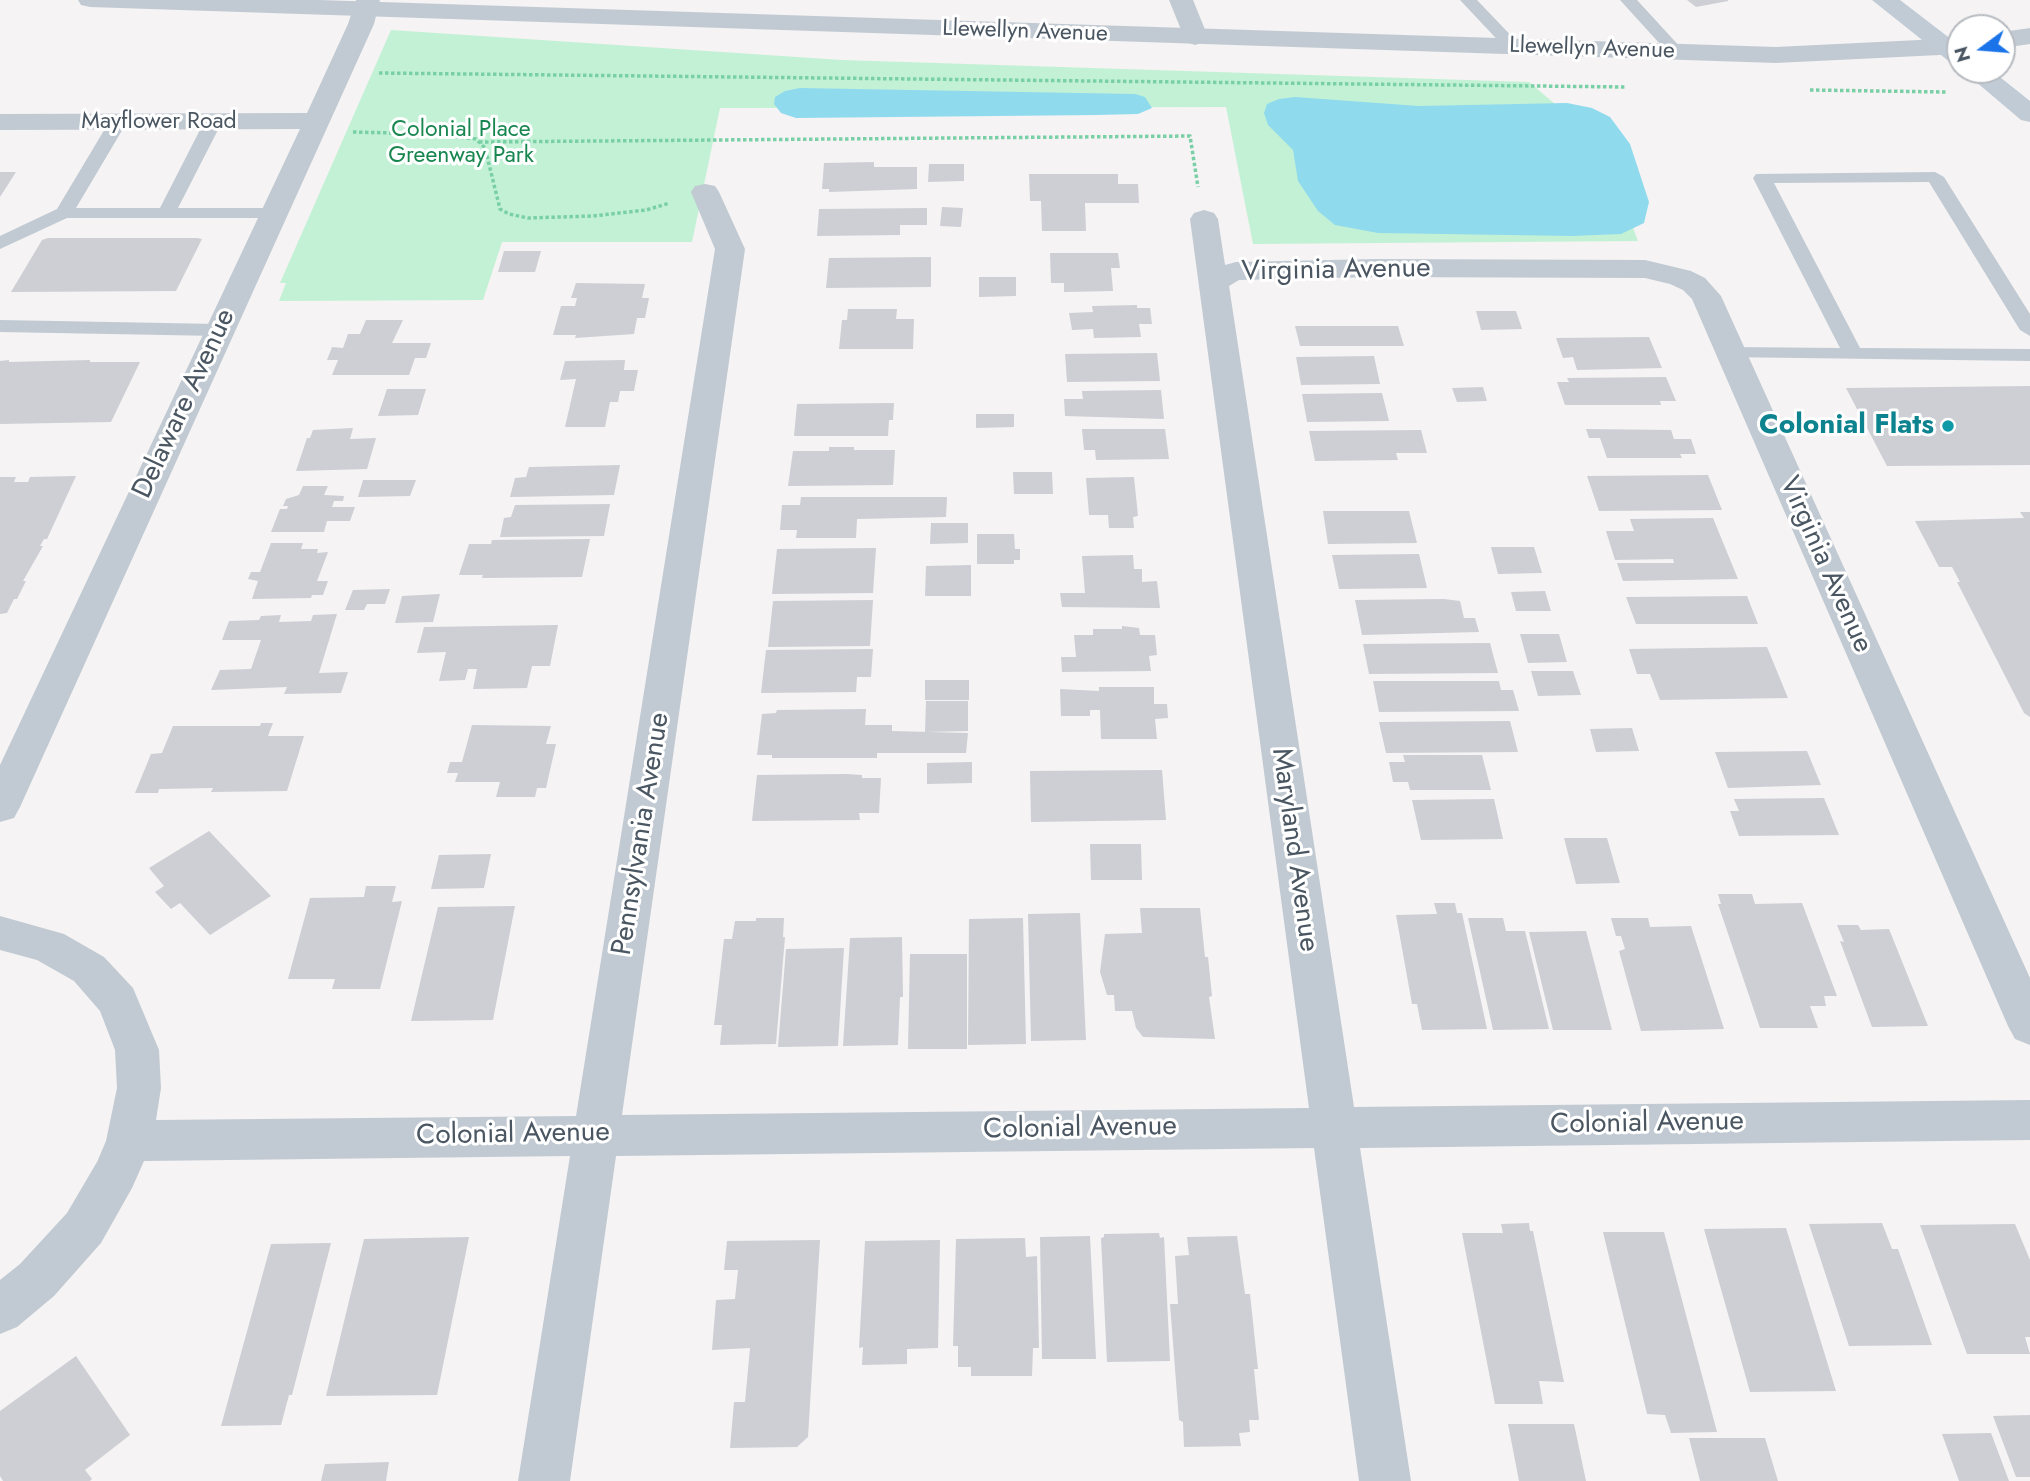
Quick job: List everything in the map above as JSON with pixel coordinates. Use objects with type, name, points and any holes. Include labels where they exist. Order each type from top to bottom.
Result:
[{"type":"main road","points":[[1884,0],[1946,44]]},
{"type":"main road","points":[[1992,84],[2030,114]]},
{"type":"street","name":"Llewellyn Avenue","points":[[90,0],[367,5],[1195,37],[1776,55],[1946,51]]},
{"type":"street","points":[[1184,1],[1195,37]]},
{"type":"street","name":"Delaware Avenue","points":[[0,807],[316,123],[367,5]]},
{"type":"street","name":"Mayflower Road","points":[[2,123],[316,123]]},
{"type":"street","name":"Pennsylvania Avenue","points":[[544,1481],[730,249],[705,192]]},
{"type":"street","name":"Maryland Avenue","points":[[1204,219],[1385,1481]]},
{"type":"street","name":"Virginia Avenue","points":[[1214,284],[1224,275],[1236,271],[1377,268],[1658,270],[1694,284],[1706,296],[2030,1026]]},
{"type":"street","points":[[0,933],[49,946],[89,969],[118,1001],[137,1050],[139,1088],[129,1140],[116,1173],[83,1228],[37,1280],[0,1311]]},
{"type":"street","name":"Colonial Avenue","points":[[129,1140],[2030,1120]]},
{"type":"lane","points":[[1468,0],[1513,47]]},
{"type":"lane","points":[[1628,0],[1676,52]]},
{"type":"lane","points":[[64,213],[118,122]]},
{"type":"lane","points":[[166,213],[213,122]]},
{"type":"lane","points":[[1853,354],[1762,177],[1935,177],[2030,330]]},
{"type":"lane","points":[[0,243],[64,213],[274,213]]},
{"type":"lane","points":[[0,326],[219,330]]},
{"type":"lane","points":[[1731,353],[2030,355]]},
{"type":"path","points":[[339,72],[1632,87]]},
{"type":"path","points":[[1799,90],[1947,92]]},
{"type":"path","points":[[316,123],[341,131],[434,134],[479,142],[1190,136],[1204,219]]},
{"type":"path","points":[[479,142],[485,148],[500,209],[509,214],[541,218],[646,211],[705,192]]},
{"type":"green space","name":"Colonial Place Greenway Park","points":[[391,30],[842,60],[1529,82],[1600,142],[1638,241],[1253,244],[1226,107],[720,108],[692,242],[502,242],[483,300],[279,301],[286,283],[280,283]]},
{"type":"water","points":[[800,88],[1135,94],[1145,97],[1152,108],[1138,114],[1096,115],[796,118],[781,113],[774,104],[775,97],[785,91]]},
{"type":"water","points":[[1295,97],[1419,106],[1567,103],[1592,108],[1610,117],[1630,144],[1649,202],[1644,223],[1621,234],[1572,236],[1378,233],[1335,225],[1318,211],[1298,181],[1293,150],[1268,125],[1264,113],[1267,104]]},
{"type":"building","points":[[1687,0],[1728,0],[1728,1],[1696,7]]},
{"type":"building","points":[[874,162],[874,167],[917,167],[917,189],[829,192],[829,189],[822,189],[824,163]]},
{"type":"building","points":[[929,164],[964,164],[964,181],[928,182]]},
{"type":"building","points":[[0,172],[16,172],[0,197]]},
{"type":"building","points":[[1029,174],[1118,174],[1118,184],[1138,184],[1139,203],[1085,203],[1086,231],[1042,231],[1041,201],[1030,201]]},
{"type":"building","points":[[942,207],[963,208],[961,227],[940,226]]},
{"type":"building","points":[[927,208],[927,225],[900,225],[900,235],[817,236],[819,209]]},
{"type":"building","points":[[202,239],[176,291],[11,292],[42,240]]},
{"type":"building","points":[[504,251],[541,251],[535,272],[498,272]]},
{"type":"building","points":[[1050,253],[1118,253],[1120,268],[1111,268],[1113,291],[1064,292],[1064,283],[1051,283]]},
{"type":"building","points":[[931,257],[931,287],[826,288],[829,258]]},
{"type":"building","points":[[979,277],[1016,277],[1016,296],[979,297]]},
{"type":"building","points":[[576,283],[645,284],[642,298],[649,298],[645,318],[637,318],[634,334],[575,338],[576,335],[553,335],[561,306],[575,306],[577,298],[571,298]]},
{"type":"building","points":[[1137,305],[1137,308],[1150,308],[1152,324],[1139,324],[1141,337],[1094,338],[1093,329],[1072,330],[1069,313],[1093,312],[1092,306]]},
{"type":"building","points":[[848,309],[897,309],[896,319],[914,319],[913,349],[839,349],[842,320],[847,320]]},
{"type":"building","points":[[1476,311],[1516,311],[1522,329],[1481,330]]},
{"type":"building","points":[[366,320],[403,320],[392,343],[431,343],[426,358],[415,358],[409,375],[332,375],[338,360],[327,360],[332,347],[343,348],[348,334],[360,334]]},
{"type":"building","points":[[1295,326],[1398,326],[1404,346],[1300,346]]},
{"type":"building","points":[[1649,337],[1662,368],[1577,370],[1573,357],[1563,358],[1556,338]]},
{"type":"building","points":[[1157,353],[1160,381],[1067,382],[1065,354]]},
{"type":"building","points":[[1374,356],[1380,384],[1301,385],[1296,357]]},
{"type":"building","points":[[625,360],[624,370],[638,370],[634,391],[620,391],[618,402],[610,402],[605,427],[565,427],[576,379],[560,380],[565,361]]},
{"type":"building","points":[[0,361],[140,362],[111,422],[0,424]]},
{"type":"building","points":[[1666,377],[1676,401],[1660,401],[1661,405],[1565,405],[1557,382],[1569,382],[1567,378]]},
{"type":"building","name":"Colonial Flats","points":[[2030,386],[2030,465],[1887,466],[1846,388]]},
{"type":"building","points":[[1483,387],[1487,401],[1457,402],[1452,388]]},
{"type":"building","points":[[387,389],[426,389],[418,415],[378,416]]},
{"type":"building","points":[[1161,390],[1164,419],[1065,416],[1064,399],[1083,399],[1082,391]]},
{"type":"building","points":[[1382,393],[1389,421],[1307,422],[1302,394]]},
{"type":"building","points":[[894,403],[888,436],[794,436],[797,404]]},
{"type":"building","points":[[976,414],[1014,414],[1014,427],[976,428]]},
{"type":"building","points":[[353,428],[350,439],[376,438],[367,469],[296,471],[307,438],[310,438],[313,430]]},
{"type":"building","points":[[1082,429],[1165,429],[1169,459],[1096,460],[1095,450],[1084,450]]},
{"type":"building","points":[[1586,429],[1671,430],[1674,439],[1691,439],[1696,454],[1680,454],[1682,458],[1607,458],[1600,438],[1589,438]]},
{"type":"building","points":[[1421,430],[1427,453],[1396,453],[1398,460],[1315,461],[1309,431]]},
{"type":"building","points":[[829,447],[895,450],[893,485],[788,486],[793,451],[829,451]]},
{"type":"building","points":[[620,465],[614,495],[510,497],[515,478],[526,477],[529,467]]},
{"type":"building","points":[[1013,472],[1052,472],[1053,494],[1014,494]]},
{"type":"building","points":[[1708,475],[1722,510],[1599,511],[1587,476]]},
{"type":"building","points":[[76,476],[47,539],[44,539],[40,546],[43,546],[23,581],[26,581],[17,599],[14,599],[7,613],[0,614],[0,477],[16,477],[14,482],[28,482],[30,477]]},
{"type":"building","points":[[1134,477],[1138,516],[1133,517],[1134,528],[1109,528],[1108,515],[1089,515],[1086,478]]},
{"type":"building","points":[[363,480],[416,480],[410,496],[358,497]]},
{"type":"building","points":[[303,486],[328,486],[324,495],[344,496],[343,501],[334,501],[332,507],[355,507],[350,521],[327,521],[324,532],[271,532],[280,509],[287,509],[288,506],[283,506],[286,499],[299,495]]},
{"type":"building","points":[[801,497],[947,497],[946,517],[857,519],[856,538],[796,538],[797,530],[780,530],[782,505],[800,505]]},
{"type":"building","points":[[610,504],[604,536],[500,537],[504,518],[511,517],[515,505]]},
{"type":"building","points":[[1323,511],[1409,511],[1417,543],[1328,544]]},
{"type":"building","name":"Colonial Flats","points":[[2020,512],[2030,512],[2030,717],[2024,713],[1957,582],[1960,582],[1952,567],[1939,567],[1915,521],[2024,518]]},
{"type":"building","points":[[1713,518],[1738,579],[1623,581],[1617,563],[1674,563],[1673,559],[1615,560],[1606,531],[1634,531],[1630,519]]},
{"type":"building","points":[[931,523],[968,523],[968,543],[930,544]]},
{"type":"building","points":[[977,534],[1014,534],[1015,549],[1020,549],[1020,560],[1014,560],[1014,564],[977,564]]},
{"type":"building","points":[[590,539],[582,577],[482,578],[483,575],[459,575],[469,544],[491,544],[492,540]]},
{"type":"building","points":[[271,543],[303,543],[301,549],[318,549],[317,553],[328,552],[317,581],[328,581],[323,595],[312,595],[311,598],[252,599],[258,581],[248,579],[251,572],[260,572]]},
{"type":"building","points":[[1491,547],[1534,547],[1542,573],[1498,574]]},
{"type":"building","points":[[876,548],[873,593],[772,594],[777,549]]},
{"type":"building","points":[[1419,554],[1427,588],[1339,589],[1332,555]]},
{"type":"building","points":[[1133,555],[1134,569],[1142,569],[1142,582],[1157,581],[1160,608],[1062,607],[1060,593],[1085,593],[1082,556]]},
{"type":"building","points":[[971,565],[971,596],[925,596],[926,566]]},
{"type":"building","points":[[390,589],[385,604],[367,604],[364,610],[345,610],[353,590]]},
{"type":"building","points":[[1545,591],[1551,611],[1516,611],[1511,592]]},
{"type":"building","points":[[440,594],[433,622],[395,623],[402,596]]},
{"type":"building","points":[[1747,596],[1758,624],[1636,624],[1626,597]]},
{"type":"building","points":[[873,600],[870,646],[768,647],[773,601]]},
{"type":"building","points":[[1355,600],[1460,601],[1464,618],[1475,618],[1479,632],[1362,635]]},
{"type":"building","points":[[337,614],[319,673],[348,672],[341,693],[284,694],[287,687],[211,690],[220,670],[251,669],[261,640],[222,640],[229,621],[259,620],[261,616],[281,615],[279,622],[311,621],[313,615]]},
{"type":"building","points":[[558,625],[550,666],[532,666],[527,688],[473,689],[477,669],[468,669],[465,680],[439,681],[446,652],[417,653],[424,627]]},
{"type":"building","points":[[1122,626],[1139,628],[1140,635],[1155,635],[1157,655],[1149,656],[1151,671],[1062,672],[1061,657],[1076,657],[1074,635],[1093,635],[1093,629],[1122,629]]},
{"type":"building","points":[[1520,634],[1559,634],[1567,662],[1528,663]]},
{"type":"building","points":[[1490,643],[1498,673],[1369,674],[1363,644]]},
{"type":"building","points":[[1767,647],[1788,698],[1660,700],[1650,674],[1637,674],[1629,649]]},
{"type":"building","points":[[873,649],[871,677],[857,677],[856,692],[761,693],[766,650]]},
{"type":"building","points":[[1531,671],[1573,671],[1581,695],[1538,696]]},
{"type":"building","points":[[925,680],[969,680],[969,700],[925,700]]},
{"type":"building","points":[[1373,681],[1499,681],[1501,690],[1513,690],[1519,711],[1379,712]]},
{"type":"building","points":[[1099,687],[1154,687],[1154,704],[1167,704],[1168,718],[1155,719],[1157,739],[1101,739],[1100,710],[1090,710],[1090,716],[1061,716],[1060,689],[1099,691]]},
{"type":"building","points":[[926,701],[968,701],[968,731],[925,732]]},
{"type":"building","points":[[866,709],[865,725],[892,725],[892,731],[968,733],[966,753],[877,753],[877,758],[772,758],[772,755],[757,755],[762,714],[776,713],[777,710]]},
{"type":"building","points":[[1510,721],[1518,752],[1386,753],[1379,722]]},
{"type":"building","points":[[261,723],[273,723],[268,736],[304,736],[287,791],[211,792],[213,788],[159,789],[158,793],[135,793],[151,754],[162,753],[173,726],[260,726]]},
{"type":"building","points":[[472,725],[551,726],[546,744],[556,744],[546,788],[537,788],[535,797],[496,797],[500,782],[455,782],[458,773],[447,773],[450,762],[462,762]]},
{"type":"building","points":[[1632,728],[1639,751],[1596,752],[1590,729]]},
{"type":"building","points":[[1807,751],[1821,785],[1728,788],[1715,752]]},
{"type":"building","points":[[1403,755],[1482,755],[1491,790],[1410,790],[1408,782],[1393,782],[1389,762],[1405,762]]},
{"type":"building","points":[[972,762],[972,783],[927,784],[927,763]]},
{"type":"building","points":[[1162,770],[1166,820],[1031,822],[1030,771]]},
{"type":"building","points":[[757,775],[862,775],[862,778],[881,778],[879,813],[859,813],[860,820],[752,821]]},
{"type":"building","points":[[1824,798],[1839,835],[1739,836],[1730,811],[1739,811],[1734,799]]},
{"type":"building","points":[[1494,799],[1503,839],[1421,840],[1412,800]]},
{"type":"building","points":[[209,831],[271,896],[210,935],[180,903],[171,909],[155,892],[164,886],[149,868]]},
{"type":"building","points":[[1564,838],[1607,838],[1620,883],[1576,884]]},
{"type":"building","points":[[1090,844],[1141,844],[1142,880],[1091,880]]},
{"type":"building","points":[[491,854],[484,888],[431,889],[439,855]]},
{"type":"building","points":[[366,886],[396,886],[392,902],[402,901],[380,989],[332,989],[335,979],[288,979],[310,898],[364,897]]},
{"type":"building","points":[[1718,894],[1752,894],[1755,904],[1802,903],[1837,996],[1824,996],[1826,1006],[1810,1006],[1818,1028],[1760,1028],[1718,904],[1721,904]]},
{"type":"building","points":[[1434,903],[1455,903],[1457,913],[1462,913],[1487,1029],[1422,1030],[1417,1004],[1412,1004],[1396,915],[1437,914]]},
{"type":"building","points":[[515,906],[493,1020],[411,1021],[438,907]]},
{"type":"building","points":[[1140,908],[1200,908],[1205,957],[1208,957],[1212,996],[1209,997],[1215,1039],[1143,1037],[1136,1028],[1132,1011],[1115,1011],[1114,995],[1107,995],[1100,972],[1105,934],[1142,933]]},
{"type":"building","points":[[1080,913],[1086,1040],[1031,1041],[1028,914]]},
{"type":"building","points":[[756,918],[784,918],[785,937],[776,1044],[720,1045],[722,1025],[714,1025],[724,939],[732,939],[735,921],[756,921]]},
{"type":"building","points":[[1023,918],[1026,1044],[968,1045],[969,919]]},
{"type":"building","points":[[1468,918],[1503,918],[1506,931],[1525,931],[1549,1029],[1493,1030]]},
{"type":"building","points":[[1611,918],[1648,918],[1650,927],[1691,926],[1724,1029],[1641,1031],[1619,951],[1625,949],[1621,936],[1616,936]]},
{"type":"building","points":[[1837,925],[1858,925],[1861,930],[1889,929],[1928,1026],[1872,1027],[1840,941],[1844,942]]},
{"type":"building","points":[[1586,931],[1612,1030],[1553,1030],[1529,932]]},
{"type":"building","points":[[902,937],[903,997],[900,997],[898,1045],[843,1046],[850,938]]},
{"type":"building","points":[[844,948],[838,1046],[778,1047],[786,949]]},
{"type":"building","points":[[910,954],[967,954],[967,1049],[908,1049]]},
{"type":"building","points":[[1529,1223],[1530,1231],[1533,1231],[1564,1382],[1539,1381],[1543,1404],[1495,1404],[1462,1233],[1503,1233],[1501,1224]]},
{"type":"building","points":[[1882,1223],[1892,1249],[1898,1249],[1932,1345],[1849,1346],[1809,1224]]},
{"type":"building","points":[[2015,1224],[2030,1260],[2030,1337],[2025,1337],[2030,1354],[1967,1354],[1920,1225]]},
{"type":"building","points":[[1786,1228],[1836,1391],[1750,1392],[1704,1229]]},
{"type":"building","points":[[1603,1232],[1664,1232],[1717,1432],[1671,1433],[1665,1415],[1647,1414]]},
{"type":"building","points":[[1159,1233],[1160,1238],[1164,1237],[1170,1361],[1107,1362],[1101,1238],[1104,1234]]},
{"type":"building","points":[[1090,1236],[1096,1359],[1042,1359],[1040,1237]]},
{"type":"building","points":[[1237,1236],[1245,1294],[1250,1294],[1258,1369],[1254,1369],[1259,1420],[1249,1420],[1250,1432],[1239,1433],[1241,1446],[1184,1447],[1183,1422],[1179,1420],[1170,1304],[1178,1304],[1175,1256],[1189,1255],[1187,1237]]},
{"type":"building","points":[[469,1237],[437,1395],[326,1396],[364,1239]]},
{"type":"building","points":[[1025,1238],[1026,1257],[1037,1256],[1039,1348],[1033,1348],[1032,1376],[971,1376],[971,1367],[958,1367],[958,1346],[953,1346],[956,1239]]},
{"type":"building","points":[[820,1240],[808,1437],[797,1447],[730,1448],[734,1402],[745,1402],[750,1348],[712,1350],[716,1300],[735,1299],[738,1270],[724,1270],[727,1241]]},
{"type":"building","points":[[940,1240],[938,1348],[907,1349],[907,1364],[862,1365],[863,1347],[859,1348],[865,1241]]},
{"type":"building","points":[[331,1243],[292,1395],[289,1395],[281,1425],[221,1426],[271,1244]]},
{"type":"building","points":[[76,1356],[130,1435],[85,1470],[92,1479],[90,1481],[3,1481],[0,1476],[0,1411]]},
{"type":"building","points":[[2030,1415],[2030,1477],[2016,1477],[1993,1416]]},
{"type":"building","points":[[1508,1424],[1574,1424],[1586,1481],[1519,1481]]},
{"type":"building","points":[[1991,1433],[2009,1481],[1959,1481],[1942,1434]]},
{"type":"building","points":[[1689,1438],[1765,1438],[1778,1481],[1700,1481]]},
{"type":"building","points":[[389,1462],[386,1481],[321,1481],[325,1464]]},
{"type":"place","name":"Colonial Flats","points":[[1948,426]]}]
